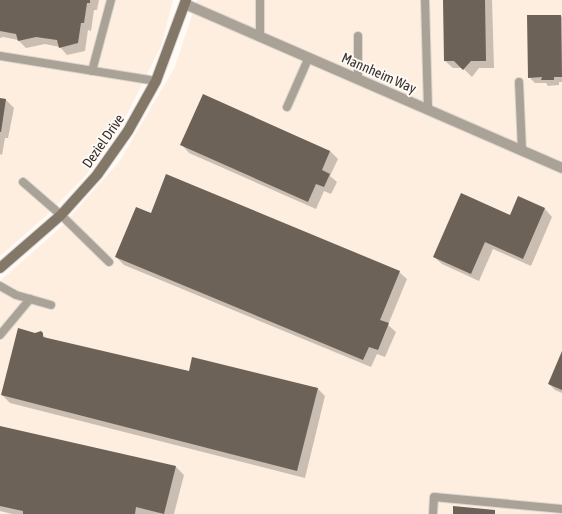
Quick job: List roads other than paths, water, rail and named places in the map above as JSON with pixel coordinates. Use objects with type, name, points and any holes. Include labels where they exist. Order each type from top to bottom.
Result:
[{"type":"street","name":"Mannheim Way","points":[[186,2],[260,36],[562,168]]},
{"type":"street","name":"Deziel Drive","points":[[0,268],[61,215],[97,175],[128,131],[156,81],[186,2]]},
{"type":"lane","points":[[92,71],[111,0]]},
{"type":"lane","points":[[260,0],[260,36]]},
{"type":"lane","points":[[425,0],[428,109]]},
{"type":"lane","points":[[358,36],[358,79]]},
{"type":"lane","points":[[0,56],[156,81]]},
{"type":"lane","points":[[287,107],[308,57]]},
{"type":"lane","points":[[518,82],[522,150]]},
{"type":"lane","points":[[23,182],[61,215],[109,262]]},
{"type":"lane","points":[[0,286],[16,295],[51,305]]},
{"type":"lane","points":[[0,335],[30,299]]},
{"type":"lane","points":[[433,514],[434,497],[562,509]]}]
